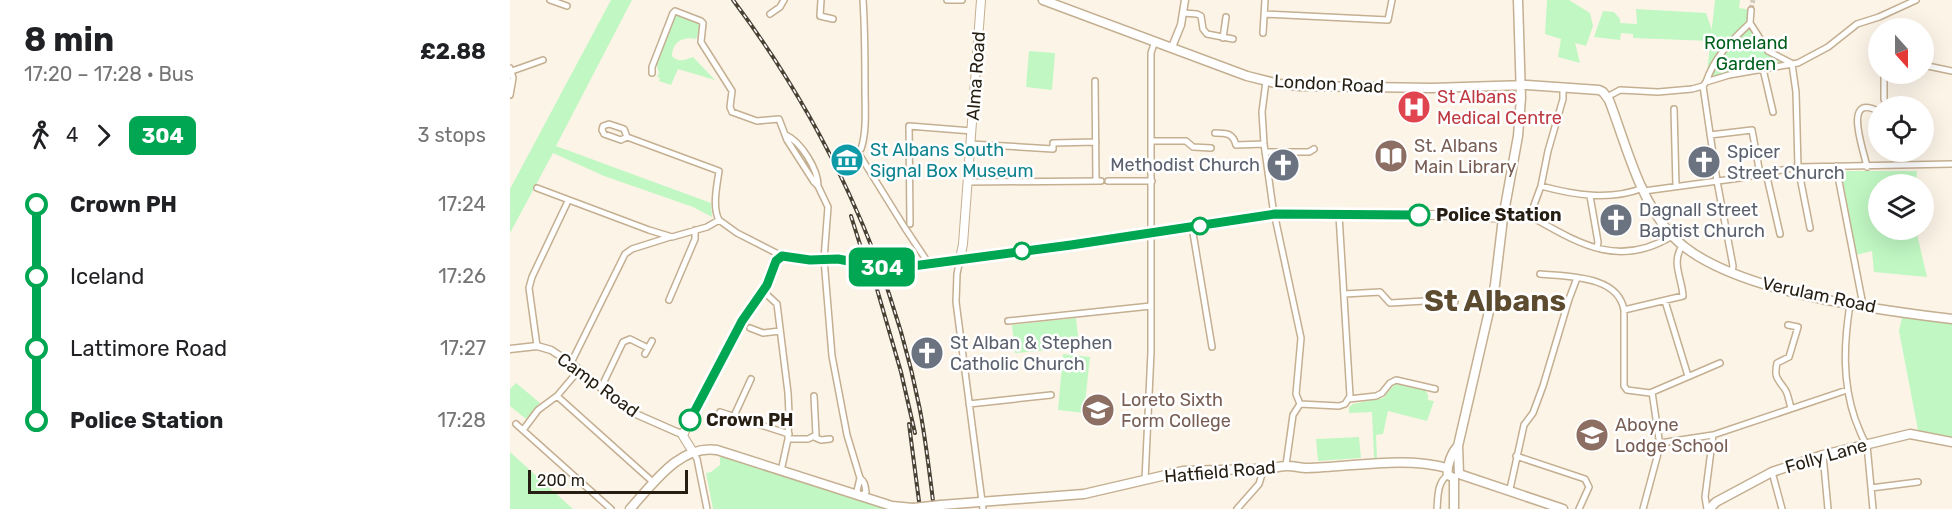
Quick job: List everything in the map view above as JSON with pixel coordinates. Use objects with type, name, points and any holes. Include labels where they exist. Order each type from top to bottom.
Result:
[{"type":"main road","name":"Alma Road","points":[[960,259],[981,0]]},
{"type":"main road","name":"London Road","points":[[1043,0],[1266,81],[1300,86],[1432,88],[1521,85],[1599,90],[1607,97]]},
{"type":"main road","points":[[1454,509],[1455,450],[1458,446],[1488,319],[1518,136],[1521,85],[1518,0]]},
{"type":"main road","name":"Verulam Road","points":[[1607,97],[1643,190],[1655,213],[1682,246],[1732,272],[1780,289],[1850,304],[1952,320]]},
{"type":"main road","points":[[630,509],[674,464],[686,454],[693,452],[683,436],[742,321],[770,279],[776,261],[782,256],[810,260],[841,259],[890,269],[1151,234],[1275,214],[1449,215],[1503,218]]},
{"type":"main road","name":"Folly Lane","points":[[1708,509],[1716,502],[1772,472],[1823,455],[1910,434],[1952,442]]},
{"type":"main road","name":"Hatfield Road","points":[[693,452],[705,449],[717,450],[860,497],[892,506],[914,508],[941,505],[982,505],[1076,495],[1183,471],[1256,469],[1263,471],[1286,465],[1305,468],[1413,464],[1436,465],[1563,509]]},
{"type":"street","points":[[550,0],[567,6]]},
{"type":"street","points":[[770,14],[780,7],[784,0]]},
{"type":"street","points":[[821,0],[820,16],[833,19]]},
{"type":"street","points":[[863,0],[865,122],[860,152],[904,228],[929,264]]},
{"type":"street","points":[[946,0],[962,0]]},
{"type":"street","points":[[1173,47],[1185,0]]},
{"type":"street","points":[[1263,33],[1265,0]]},
{"type":"street","points":[[1264,14],[1384,21],[1389,20],[1392,0]]},
{"type":"street","points":[[1607,97],[1620,90],[1681,91],[1729,75],[1792,64],[1819,52],[1857,24],[1882,16],[1916,0]]},
{"type":"street","points":[[1732,272],[1733,266],[1717,181],[1704,84],[1720,53],[1749,23],[1751,10]]},
{"type":"street","points":[[652,73],[652,67],[673,13],[675,11],[700,21],[704,28],[701,42],[732,91],[730,107],[732,112],[757,122],[779,119],[786,135],[790,136],[804,153],[818,180],[828,212],[824,259],[833,364],[847,435],[860,478],[864,481],[866,492],[860,497]]},
{"type":"street","points":[[1183,13],[1200,15],[1203,20],[1203,29],[1207,34],[1233,39]]},
{"type":"street","points":[[1223,38],[1226,17]]},
{"type":"street","points":[[1749,23],[1768,51],[1792,64]]},
{"type":"street","points":[[1145,480],[1151,306],[1151,53],[1155,41]]},
{"type":"street","points":[[510,95],[513,85],[511,70],[543,60]]},
{"type":"street","points":[[1792,64],[1796,92],[1798,167],[1810,228]]},
{"type":"street","points":[[1934,67],[1952,71]]},
{"type":"street","points":[[1764,69],[1773,112]]},
{"type":"street","points":[[1095,81],[1096,142],[1101,181]]},
{"type":"street","points":[[1266,81],[1262,112],[1264,144],[1275,214],[1301,338],[1296,394],[1300,404]]},
{"type":"street","points":[[1563,88],[1563,99],[1541,186],[1530,216],[1571,238],[1597,248],[1623,252],[1650,248],[1672,236]]},
{"type":"street","points":[[1867,167],[1857,132],[1859,115],[1865,108],[1868,108]]},
{"type":"street","points":[[1674,109],[1676,186]]},
{"type":"street","points":[[910,224],[909,126],[972,131]]},
{"type":"street","points":[[1710,135],[1752,130],[1780,234]]},
{"type":"street","points":[[1215,133],[1229,134],[1236,145],[1264,144]]},
{"type":"street","points":[[627,136],[719,171],[716,205],[716,215],[719,220],[737,233],[782,256]]},
{"type":"street","points":[[1151,141],[1186,141],[1193,147],[1211,147]]},
{"type":"street","points":[[971,144],[1053,149],[1053,143],[1096,142]]},
{"type":"street","points":[[1265,152],[1309,152],[1314,149]]},
{"type":"street","points":[[1541,186],[1590,196],[1717,181],[1798,167],[1952,164]]},
{"type":"street","points":[[1836,166],[1863,305]]},
{"type":"street","points":[[968,182],[1152,182]]},
{"type":"street","points":[[537,188],[672,237]]},
{"type":"street","points":[[1590,196],[1597,248]]},
{"type":"street","points":[[537,346],[529,288],[532,276],[568,201]]},
{"type":"street","points":[[1300,404],[1339,406],[1345,404],[1349,399],[1339,215]]},
{"type":"street","points":[[571,363],[629,250],[707,227],[719,220]]},
{"type":"street","points":[[1192,227],[1212,347]]},
{"type":"street","points":[[649,230],[649,243]]},
{"type":"street","points":[[669,300],[695,239],[695,230]]},
{"type":"street","points":[[1624,310],[1684,295],[1676,265],[1676,257],[1682,246]]},
{"type":"street","points":[[960,259],[956,302],[982,505]]},
{"type":"street","points":[[1540,273],[1599,283],[1611,288],[1620,297],[1624,310],[1624,386],[1627,390],[1652,392],[1720,363]]},
{"type":"street","points":[[1510,489],[1524,425],[1533,413],[1543,386],[1577,278]]},
{"type":"street","points":[[763,291],[777,304],[788,393],[789,436],[781,471]]},
{"type":"street","points":[[1344,294],[1380,292],[1390,303],[1442,300],[1455,302]]},
{"type":"street","points":[[1665,301],[1688,376]]},
{"type":"street","points":[[1850,304],[1845,347],[1847,390],[1862,439],[1867,444],[1873,509]]},
{"type":"street","points":[[1008,321],[1151,306]]},
{"type":"street","points":[[1776,374],[1777,363],[1789,357],[1795,341],[1798,327],[1788,325]]},
{"type":"street","points":[[750,328],[763,333],[780,331]]},
{"type":"street","points":[[601,388],[623,342],[630,339],[647,351],[652,341]]},
{"type":"street","name":"Camp Road","points":[[510,349],[537,346],[551,350],[571,363],[636,415],[679,433],[685,432]]},
{"type":"street","points":[[1772,366],[1780,384],[1785,388],[1791,408]]},
{"type":"street","points":[[523,430],[538,411],[557,396],[579,370]]},
{"type":"street","points":[[734,416],[751,379]]},
{"type":"street","points":[[1349,399],[1376,396],[1396,380],[1435,389]]},
{"type":"street","points":[[1660,443],[1713,435],[1847,390]]},
{"type":"street","points":[[1643,509],[1660,443],[1652,392]]},
{"type":"street","points":[[969,404],[1051,395]]},
{"type":"street","points":[[557,396],[654,484]]},
{"type":"street","points":[[814,396],[816,431],[814,437]]},
{"type":"street","points":[[1286,465],[1293,415],[1300,404]]},
{"type":"street","points":[[718,423],[720,412],[789,436],[830,439]]},
{"type":"street","points":[[516,424],[611,509]]},
{"type":"street","points":[[1708,509],[1705,497],[1713,435]]},
{"type":"street","points":[[693,452],[697,459],[707,509]]},
{"type":"street","points":[[1823,455],[1828,509]]},
{"type":"street","points":[[1516,456],[1580,476],[1588,482],[1589,487],[1579,509]]},
{"type":"street","points":[[1237,509],[1259,484],[1263,471]]},
{"type":"street","points":[[1437,509],[1440,484],[1443,478],[1453,471]]},
{"type":"street","points":[[1772,472],[1782,509]]},
{"type":"street","points":[[1871,488],[1918,482]]},
{"type":"green space","points":[[611,0],[632,0],[556,146],[711,203],[712,217],[693,207],[604,176],[553,153],[510,233],[510,189]]},
{"type":"green space","points":[[1547,0],[1569,0],[1590,13],[1593,26],[1586,46],[1575,43],[1580,63],[1558,57],[1561,39],[1545,34]]},
{"type":"green space","name":"Romeland Garden","points":[[1715,0],[1740,0],[1739,8],[1751,10],[1753,29],[1762,43],[1792,64],[1706,82]]},
{"type":"green space","points":[[1636,9],[1706,13],[1712,30],[1710,41],[1633,38],[1633,34],[1621,33],[1620,40],[1594,37],[1603,11],[1614,12],[1620,19],[1620,23],[1637,24]]},
{"type":"green space","points":[[679,15],[696,21],[701,27],[696,39],[683,39],[676,44],[672,56],[679,60],[693,57],[715,80],[678,69],[671,85],[659,81],[656,63],[673,18]]},
{"type":"green space","points":[[1029,51],[1055,53],[1052,90],[1026,87]]},
{"type":"green space","points":[[1841,171],[1917,171],[1917,174],[1868,174],[1868,240],[1918,240],[1927,277],[1874,272],[1872,251],[1856,255]]},
{"type":"green space","points":[[1902,317],[1952,324],[1952,440],[1918,430],[1899,331]]},
{"type":"green space","points":[[1076,318],[1079,344],[1063,346],[1063,349],[1015,353],[1012,325]]},
{"type":"green space","points":[[1063,354],[1090,357],[1084,413],[1058,410]]},
{"type":"green space","points":[[516,383],[540,403],[526,419],[510,406],[510,389]]},
{"type":"green space","points":[[1395,384],[1425,390],[1428,400],[1434,401],[1427,421],[1388,411],[1383,434],[1376,435],[1377,458],[1374,458],[1372,412],[1349,413],[1349,407],[1353,404],[1383,398]]},
{"type":"green space","points":[[1359,437],[1361,458],[1318,461],[1316,439]]},
{"type":"green space","points":[[510,452],[573,509],[510,509]]},
{"type":"green space","points":[[720,456],[894,509],[713,509],[706,473],[720,465]]},
{"type":"tunnel","points":[[1751,10],[1753,0]]},
{"type":"railway","points":[[733,0],[766,46],[824,143],[872,247],[907,355],[920,410],[934,509]]},
{"type":"railway","points":[[851,216],[869,273]]},
{"type":"railway","points":[[870,265],[901,372],[915,433]]},
{"type":"railway","points":[[909,424],[920,509]]},
{"type":"bus line","name":"304","points":[[690,420],[742,321],[767,285],[776,261],[785,255],[810,260],[835,258],[890,269],[1160,233],[1275,214],[1419,215]]},
{"type":"place","name":"St Albans Medical Centre","points":[[1414,107]]},
{"type":"place","name":"St. Albans Main Library","points":[[1391,156]]},
{"type":"place","name":"St Albans South Signal Box Museum","points":[[847,160]]},
{"type":"place","name":"Spicer Street Church","points":[[1704,162]]},
{"type":"place","name":"Methodist Church","points":[[1283,165]]},
{"type":"place","name":"Police Station","points":[[1419,215]]},
{"type":"place","name":"Dagnall Street Baptist Church","points":[[1616,220]]},
{"type":"place","name":"St Alban & Stephen Catholic Church","points":[[927,353]]},
{"type":"place","name":"Loreto Sixth Form College","points":[[1098,410]]},
{"type":"place","name":"Crown PH","points":[[690,420]]},
{"type":"place","name":"Aboyne Lodge School","points":[[1592,435]]},
{"type":"district","name":"St Albans","points":[[1495,301]]}]
